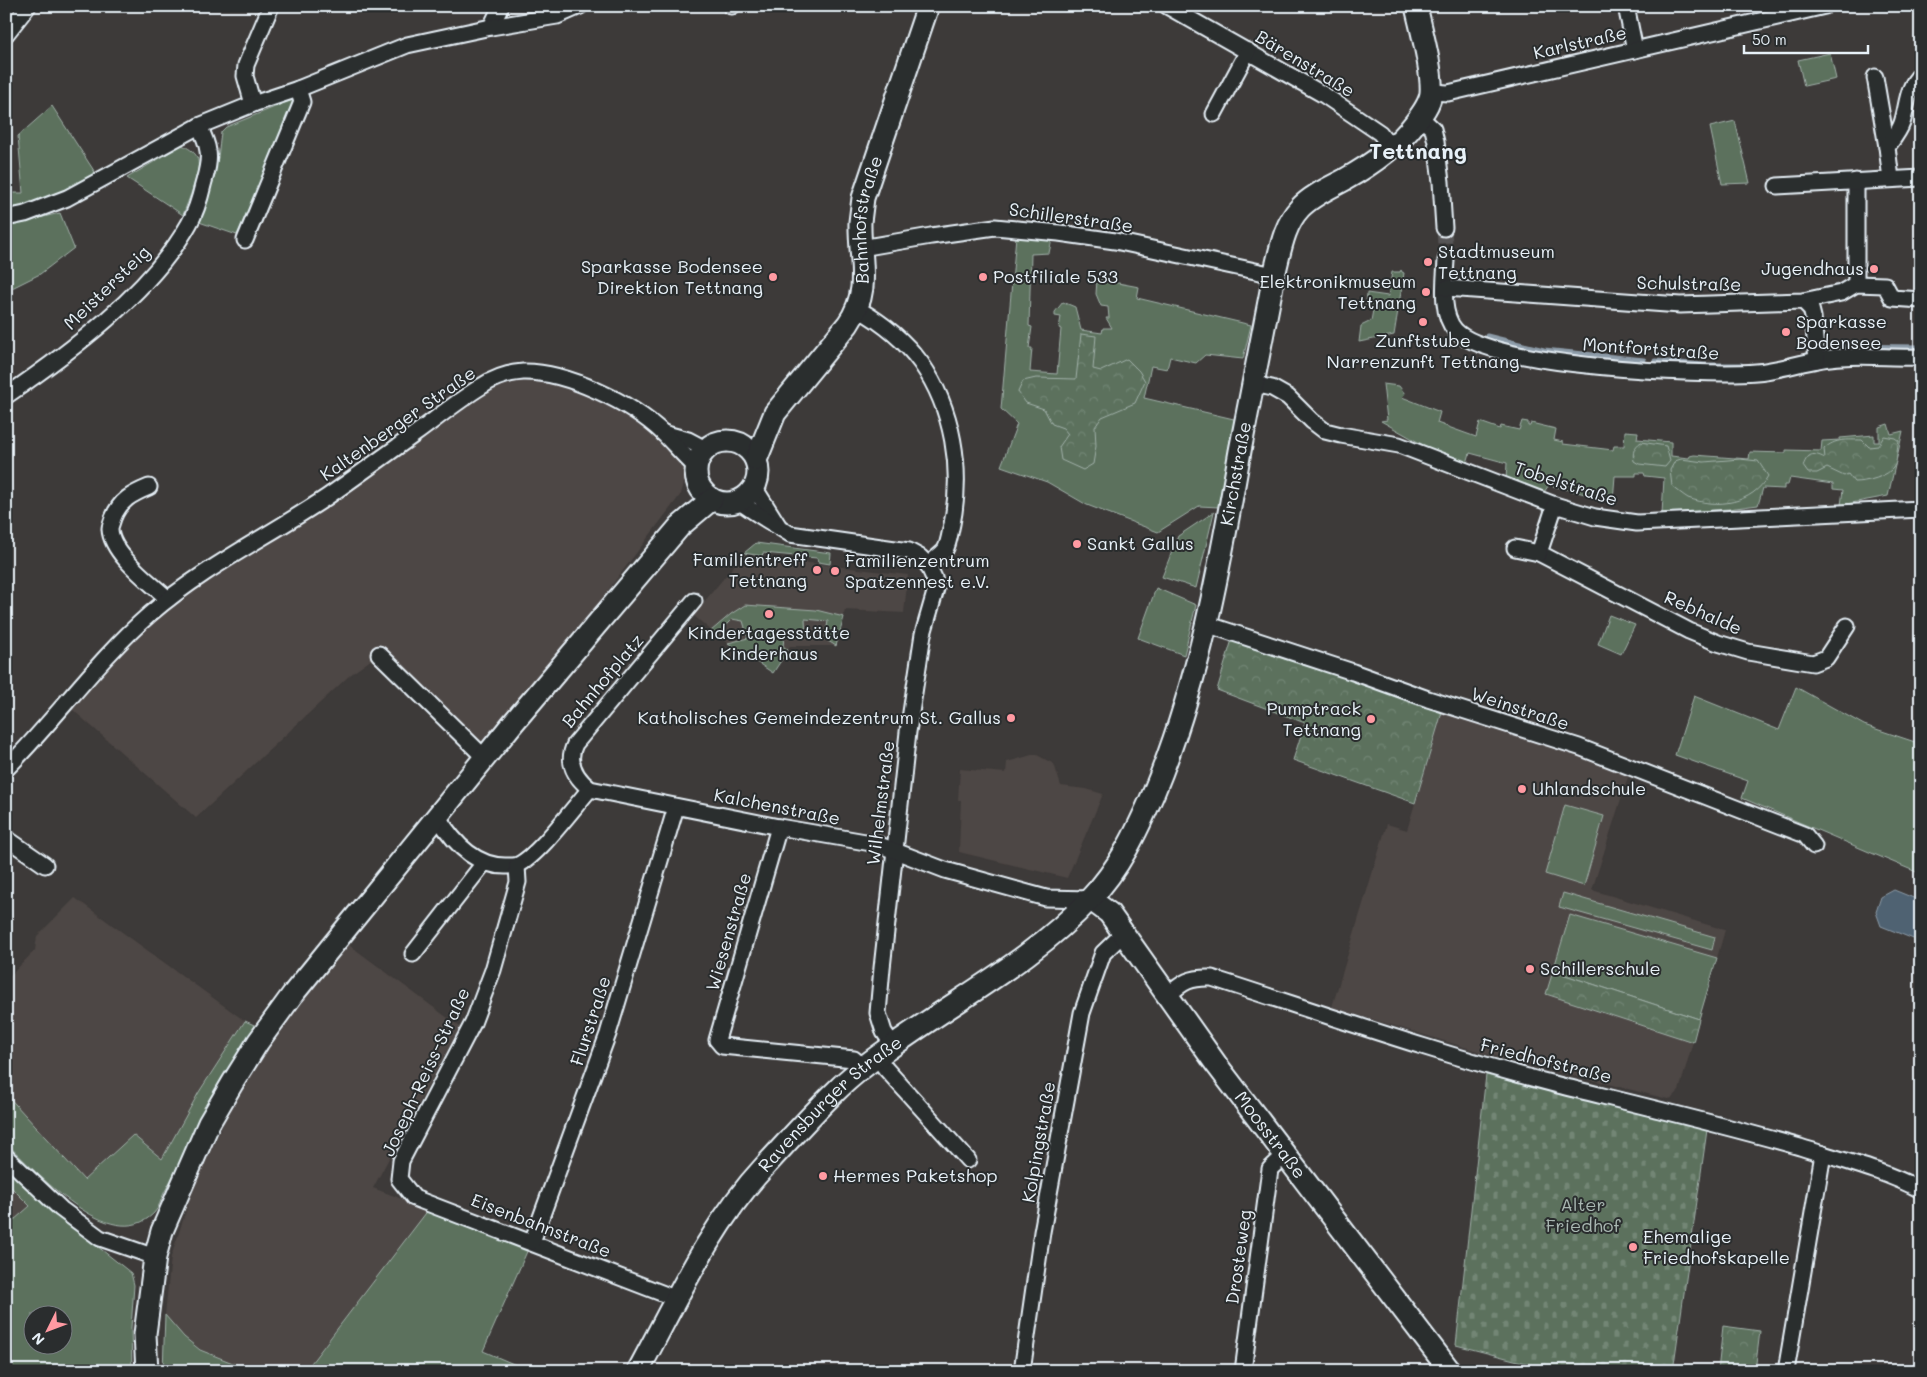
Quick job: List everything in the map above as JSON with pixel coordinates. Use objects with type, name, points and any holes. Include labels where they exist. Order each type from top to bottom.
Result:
[{"type":"street","points":[[6,34],[28,6]]},
{"type":"street","points":[[253,104],[246,76],[246,65],[271,6]]},
{"type":"street","points":[[491,27],[501,6]]},
{"type":"street","points":[[6,218],[25,214],[67,198],[199,126],[407,45],[491,27],[557,16],[580,6]]},
{"type":"street","name":"Bahnhofstraße","points":[[703,475],[719,442],[734,442],[775,413],[848,324],[858,309],[862,288],[860,221],[863,198],[928,6]]},
{"type":"street","name":"Bärenstraße","points":[[1167,6],[1324,95],[1380,133],[1391,148]]},
{"type":"street","points":[[1416,6],[1429,69],[1431,92]]},
{"type":"street","points":[[1626,6],[1635,50]]},
{"type":"street","name":"Karlstraße","points":[[1431,92],[1448,93],[1825,6]]},
{"type":"street","points":[[1214,114],[1248,51]]},
{"type":"street","points":[[1887,147],[1898,132],[1903,121],[1909,91],[1914,80],[1921,74]]},
{"type":"street","points":[[1875,77],[1891,179]]},
{"type":"street","points":[[245,240],[302,102],[298,89]]},
{"type":"street","name":"Kirchstraße","points":[[1090,899],[1110,877],[1143,818],[1163,770],[1180,718],[1206,624],[1230,511],[1274,275],[1283,239],[1290,222],[1300,209],[1313,198],[1352,175],[1391,148],[1410,130],[1420,116],[1429,101],[1431,92]]},
{"type":"street","points":[[1420,116],[1432,129],[1441,182],[1444,228]]},
{"type":"street","name":"Meistersteig","points":[[6,396],[61,356],[113,313],[160,266],[190,223],[208,168],[209,153],[206,140],[199,126]]},
{"type":"street","points":[[1777,186],[1921,178]]},
{"type":"street","points":[[1856,181],[1856,284]]},
{"type":"street","name":"Schillerstraße","points":[[861,248],[995,227],[1115,241],[1274,275]]},
{"type":"street","name":"Montfortstraße","points":[[1446,260],[1447,315],[1456,330],[1466,338],[1510,353],[1554,361],[1694,373],[1757,372],[1841,357],[1921,357]]},
{"type":"street","name":"Schulstraße","points":[[1446,288],[1680,305],[1803,301],[1840,293],[1856,284],[1885,285],[1892,298],[1921,300]]},
{"type":"street","points":[[1803,301],[1811,309],[1813,317],[1817,360]]},
{"type":"street","points":[[747,494],[778,525],[790,534],[909,551],[920,557],[928,565],[945,550],[954,513],[956,460],[949,424],[931,379],[920,362],[907,347],[877,320],[858,309]]},
{"type":"street","name":"Kaltenberger Straße","points":[[6,769],[121,640],[168,599],[213,568],[277,530],[327,497],[483,385],[512,373],[540,373],[584,385],[634,412],[663,432],[703,475]]},
{"type":"street","name":"Tobelstraße","points":[[1253,384],[1272,388],[1288,397],[1325,431],[1399,445],[1554,504],[1595,517],[1637,522],[1921,508]]},
{"type":"street","name":"Bahnhofstraße","points":[[747,494],[758,474],[756,460],[775,413]]},
{"type":"street","points":[[734,442],[748,449],[756,460]]},
{"type":"street","points":[[147,1371],[145,1334],[155,1257],[171,1207],[209,1123],[258,1042],[293,994],[485,758],[680,526],[703,475],[725,503],[747,494]]},
{"type":"street","points":[[149,487],[130,495],[121,503],[110,528],[114,543],[129,563],[168,599]]},
{"type":"street","points":[[747,494],[760,517],[778,525]]},
{"type":"street","points":[[1539,553],[1554,504]]},
{"type":"street","name":"Rebhalde","points":[[1515,548],[1539,553],[1689,631],[1718,643],[1748,652],[1813,663],[1826,658],[1847,626]]},
{"type":"street","name":"Wilhelmstraße","points":[[928,565],[934,578],[936,589],[923,634],[908,732],[878,1013],[884,1032],[878,1056],[886,1069],[968,1160]]},
{"type":"street","name":"Bahnhofplatz","points":[[590,789],[574,773],[571,753],[575,744],[694,601]]},
{"type":"street","name":"Weinstraße","points":[[1206,624],[1353,672],[1428,699],[1579,747],[1805,834],[1814,846]]},
{"type":"street","points":[[379,654],[485,758]]},
{"type":"street","points":[[438,817],[447,832],[484,863],[496,866],[517,866],[538,848],[590,789]]},
{"type":"street","name":"Kalchenstraße","points":[[590,789],[779,827],[877,844],[945,870],[1046,898],[1090,899]]},
{"type":"street","name":"Flurstraße","points":[[532,1242],[608,1034],[676,807]]},
{"type":"street","name":"Wiesenstraße","points":[[779,827],[718,1040],[722,1046],[854,1059],[878,1056]]},
{"type":"street","points":[[6,838],[45,865]]},
{"type":"street","points":[[413,954],[484,863]]},
{"type":"street","name":"Joseph-Reiss-Straße","points":[[399,1179],[401,1161],[473,1023],[493,970],[518,882],[517,866]]},
{"type":"street","name":"Moosstraße","points":[[1090,899],[1109,912],[1167,996],[1285,1155],[1450,1371]]},
{"type":"street","name":"Ravensburger Straße","points":[[638,1371],[703,1250],[755,1177],[837,1090],[878,1056],[1024,958],[1057,932],[1090,899]]},
{"type":"street","name":"Kolpingstraße","points":[[1022,1371],[1042,1232],[1082,1013],[1103,953],[1124,933]]},
{"type":"street","name":"Friedhofstraße","points":[[1167,996],[1185,981],[1199,977],[1212,978],[1481,1065],[1642,1105],[1823,1154],[1867,1168],[1921,1190]]},
{"type":"street","points":[[1786,1371],[1823,1154]]},
{"type":"street","name":"Drosteweg","points":[[1243,1371],[1270,1169],[1285,1155]]},
{"type":"street","points":[[6,1157],[61,1209],[100,1238],[155,1257]]},
{"type":"street","name":"Eisenbahnstraße","points":[[399,1179],[414,1198],[677,1298]]},
{"type":"shaded area","points":[[539,373],[634,412],[690,462],[681,494],[584,622],[482,745],[379,654],[350,675],[196,818],[65,703],[121,640],[483,385]]},
{"type":"shaded area","name":"Kindertagesstätte Kinderhaus","points":[[743,555],[908,575],[904,613],[845,610],[836,646],[790,646],[773,673],[714,633],[693,615]]},
{"type":"shaded area","name":"Schillerschule","points":[[1443,709],[1552,745],[1629,774],[1592,890],[1725,930],[1679,1091],[1672,1098],[1668,1099],[1487,1054],[1332,1007],[1387,824],[1407,830]]},
{"type":"shaded area","points":[[1035,754],[1054,764],[1061,786],[1086,789],[1103,794],[1067,878],[959,852],[961,800],[958,800],[960,769],[1006,773],[1007,762]]},
{"type":"shaded area","points":[[75,898],[245,1021],[199,1092],[162,1159],[133,1135],[83,1181],[6,1094],[6,977],[12,974],[35,950],[37,936]]},
{"type":"shaded area","points":[[348,944],[460,1027],[373,1188],[429,1209],[305,1371],[253,1371],[200,1350],[184,1337],[165,1315],[171,1257],[193,1189],[227,1116],[271,1042]]},
{"type":"shaded area","points":[[6,1182],[30,1206],[6,1227]]},
{"type":"green space","points":[[1830,53],[1836,79],[1804,86],[1798,60]]},
{"type":"green space","points":[[292,100],[294,105],[237,235],[199,222],[218,158],[221,132],[226,127]]},
{"type":"green space","points":[[52,106],[98,177],[20,209],[6,211],[6,193],[23,193],[18,136]]},
{"type":"green space","points":[[1735,121],[1750,183],[1722,184],[1710,127]]},
{"type":"green space","points":[[182,145],[194,153],[198,162],[196,177],[183,215],[127,178]]},
{"type":"green space","points":[[60,213],[74,248],[40,274],[6,291],[6,226]]},
{"type":"green space","points":[[1016,236],[1052,239],[1049,253],[1031,254],[1029,326],[1032,327],[1029,348],[1032,348],[1030,372],[1057,374],[1061,317],[1055,316],[1055,312],[1063,302],[1075,307],[1081,330],[1102,333],[1103,328],[1112,328],[1106,318],[1109,318],[1108,307],[1101,306],[1096,294],[1097,279],[1139,287],[1137,298],[1251,325],[1243,359],[1205,355],[1196,363],[1170,357],[1167,369],[1151,366],[1144,398],[1238,420],[1219,507],[1199,506],[1158,532],[1087,505],[1047,482],[1001,466],[1017,424],[1001,409]]},
{"type":"green space","points":[[1401,270],[1404,273],[1394,335],[1359,342],[1361,326],[1371,321],[1373,310],[1366,306],[1367,293],[1388,296],[1392,272],[1400,272]]},
{"type":"green space","points":[[1081,334],[1096,336],[1093,369],[1101,371],[1127,359],[1139,371],[1145,381],[1135,403],[1102,417],[1095,427],[1096,446],[1093,464],[1083,470],[1061,460],[1059,447],[1068,434],[1063,428],[1052,424],[1044,409],[1026,403],[1018,392],[1023,381],[1036,378],[1076,379]]},
{"type":"green space","points":[[1383,384],[1399,386],[1405,394],[1402,397],[1440,412],[1437,423],[1476,437],[1480,422],[1500,429],[1501,426],[1519,430],[1522,421],[1528,422],[1528,426],[1531,423],[1556,429],[1554,440],[1563,442],[1563,444],[1613,450],[1614,446],[1624,446],[1625,431],[1638,432],[1637,439],[1671,442],[1671,456],[1689,458],[1694,455],[1749,459],[1750,452],[1786,453],[1786,450],[1821,451],[1822,441],[1840,440],[1840,438],[1874,435],[1874,442],[1879,442],[1879,427],[1888,424],[1891,434],[1903,431],[1888,496],[1841,505],[1843,490],[1833,489],[1833,484],[1790,478],[1788,485],[1784,485],[1784,489],[1763,488],[1758,505],[1662,514],[1664,478],[1645,476],[1644,473],[1636,473],[1636,476],[1615,476],[1613,501],[1549,485],[1544,492],[1506,480],[1507,463],[1470,453],[1467,463],[1425,446],[1381,421],[1387,420]]},
{"type":"green space","points":[[1884,436],[1895,438],[1899,441],[1895,465],[1883,476],[1854,482],[1848,474],[1844,476],[1827,468],[1817,473],[1808,473],[1803,466],[1811,455],[1814,454],[1825,458],[1824,449],[1833,443],[1842,440],[1862,440],[1869,447],[1878,446]]},
{"type":"green space","points":[[1641,442],[1666,446],[1670,461],[1665,467],[1639,464],[1634,461],[1634,450]]},
{"type":"green space","points":[[1681,459],[1704,462],[1740,459],[1758,461],[1768,476],[1753,493],[1733,502],[1711,503],[1699,501],[1688,498],[1672,486],[1670,470],[1675,461]]},
{"type":"green space","points":[[1214,512],[1196,588],[1162,577],[1178,536]]},
{"type":"green space","points":[[756,543],[831,553],[830,564],[818,562],[817,558],[763,553],[762,556],[744,553]]},
{"type":"green space","points":[[1156,588],[1196,605],[1184,655],[1138,638]]},
{"type":"green space","points":[[745,605],[816,610],[844,617],[836,646],[825,639],[828,621],[805,619],[806,637],[799,637],[797,630],[785,630],[783,646],[788,650],[773,673],[728,643],[748,638],[743,621],[732,619],[716,635],[711,631]]},
{"type":"green space","points":[[1609,615],[1635,625],[1621,654],[1598,644]]},
{"type":"green space","points":[[1233,636],[1443,709],[1415,803],[1293,760],[1305,723],[1217,690]]},
{"type":"green space","points":[[1796,687],[1864,725],[1921,744],[1921,874],[1742,798],[1748,781],[1675,755],[1694,696],[1779,730]]},
{"type":"green space","points":[[1565,805],[1604,816],[1584,886],[1545,874]]},
{"type":"green space","points":[[1563,893],[1715,937],[1712,950],[1559,907]]},
{"type":"green space","points":[[1570,915],[1717,958],[1699,1019],[1553,971]]},
{"type":"green space","points":[[1553,971],[1699,1019],[1693,1042],[1546,994]]},
{"type":"green space","points":[[245,1021],[259,1027],[198,1127],[157,1209],[154,1213],[136,1224],[117,1224],[96,1217],[75,1205],[35,1172],[6,1143],[6,1094],[84,1180],[133,1135],[162,1159],[199,1092]]},
{"type":"green space","name":"Alter Friedhof","points":[[1486,1075],[1707,1130],[1673,1371],[1557,1371],[1456,1345]]},
{"type":"green space","points":[[6,1167],[39,1200],[131,1273],[134,1285],[131,1328],[132,1371],[6,1371],[6,1227],[30,1206],[6,1182]]},
{"type":"green space","points":[[429,1209],[529,1247],[483,1351],[530,1371],[305,1371]]},
{"type":"green space","points":[[165,1315],[184,1337],[200,1350],[253,1371],[163,1371]]},
{"type":"green space","points":[[1723,1326],[1760,1331],[1755,1371],[1718,1371]]},
{"type":"water","points":[[1894,890],[1921,901],[1921,942],[1881,926],[1876,912],[1881,897]]},
{"type":"waterway","points":[[1487,336],[1544,350],[1644,360]]},
{"type":"waterway","points":[[1827,346],[1921,347]]},
{"type":"waterway","points":[[1655,361],[1704,365],[1741,365]]},
{"type":"tunnel","points":[[1444,228],[1446,260]]},
{"type":"place","name":"Stadtmuseum Tettnang","points":[[1428,262]]},
{"type":"place","name":"Jugendhaus","points":[[1874,269]]},
{"type":"place","name":"Sparkasse Bodensee Direktion Tettnang","points":[[773,277]]},
{"type":"place","name":"Postfiliale 533","points":[[983,277]]},
{"type":"place","name":"Elektronikmuseum Tettnang","points":[[1426,292]]},
{"type":"place","name":"Zunftstube Narrenzunft Tettnang","points":[[1423,322]]},
{"type":"place","name":"Sparkasse Bodensee","points":[[1786,332]]},
{"type":"place","name":"Sankt Gallus","points":[[1077,544]]},
{"type":"place","name":"Familientreff Tettnang","points":[[817,570]]},
{"type":"place","name":"Familienzentrum Spatzennest e.V.","points":[[835,571]]},
{"type":"place","name":"Kindertagesstätte Kinderhaus","points":[[769,614]]},
{"type":"place","name":"Katholisches Gemeindezentrum St. Gallus","points":[[1011,718]]},
{"type":"place","name":"Pumptrack Tettnang","points":[[1371,719]]},
{"type":"place","name":"Uhlandschule","points":[[1522,789]]},
{"type":"place","name":"Schillerschule","points":[[1530,969]]},
{"type":"place","name":"Hermes Paketshop","points":[[823,1176]]},
{"type":"place","name":"Ehemalige Friedhofskapelle","points":[[1633,1247]]},
{"type":"district","name":"Tettnang","points":[[1418,151]]}]
